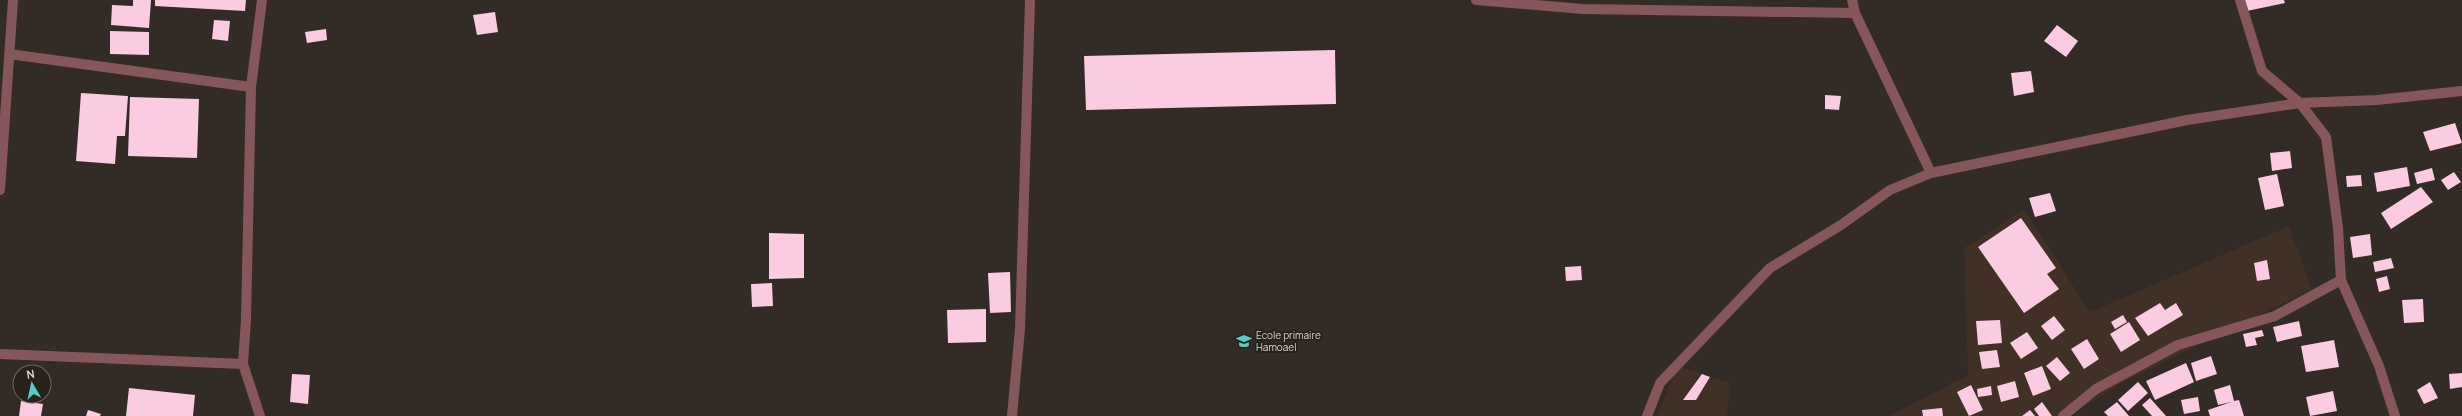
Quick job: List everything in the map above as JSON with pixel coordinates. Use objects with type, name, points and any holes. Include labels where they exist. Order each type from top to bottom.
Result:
[{"type":"street","points":[[0,190],[13,0]]},
{"type":"street","points":[[260,416],[243,364],[251,86],[262,0]]},
{"type":"street","points":[[1012,416],[1020,329],[1030,0]]},
{"type":"street","points":[[1476,0],[1583,9],[1855,13]]},
{"type":"street","points":[[1852,0],[1855,13],[1931,173]]},
{"type":"street","points":[[2240,0],[2262,71],[2300,103],[2326,137],[2338,228],[2341,280],[2368,337],[2395,416]]},
{"type":"street","points":[[9,54],[251,86]]},
{"type":"street","points":[[1647,416],[1660,383],[1770,268],[1841,225],[1890,190],[1931,173],[2187,120],[2300,103],[2377,100],[2462,91]]},
{"type":"street","points":[[2063,416],[2096,389],[2178,345],[2275,316],[2341,280]]},
{"type":"street","points":[[0,354],[243,364]]},
{"type":"shaded area","points":[[2024,209],[2090,312],[2289,226],[2312,289],[2123,382],[2070,416],[1889,416],[1968,375],[1964,248]]},
{"type":"shaded area","points":[[1678,366],[1730,383],[1727,416],[1657,416]]},
{"type":"building","points":[[133,0],[151,0],[149,28],[111,25],[112,5],[133,6]]},
{"type":"building","points":[[155,0],[246,0],[245,11],[155,6]]},
{"type":"building","points":[[2244,0],[2284,0],[2285,3],[2247,11]]},
{"type":"building","points":[[495,12],[498,32],[477,35],[473,15]]},
{"type":"building","points":[[214,20],[230,21],[228,41],[212,39]]},
{"type":"building","points":[[2057,25],[2078,41],[2066,57],[2044,41]]},
{"type":"building","points":[[326,29],[327,40],[307,43],[305,32]]},
{"type":"building","points":[[110,31],[149,32],[149,55],[110,54]]},
{"type":"building","points":[[1335,50],[1336,104],[1086,110],[1084,56]]},
{"type":"building","points":[[2031,71],[2034,92],[2014,96],[2011,73]]},
{"type":"building","points":[[81,93],[128,96],[125,136],[117,136],[115,164],[76,161]]},
{"type":"building","points":[[1825,95],[1841,96],[1839,110],[1825,109]]},
{"type":"building","points":[[130,97],[199,99],[197,158],[128,156]]},
{"type":"building","points":[[2455,123],[2462,143],[2430,151],[2423,132]]},
{"type":"building","points":[[2290,151],[2292,168],[2272,171],[2270,153]]},
{"type":"building","points":[[2407,167],[2410,186],[2377,192],[2374,173]]},
{"type":"building","points":[[2432,168],[2435,180],[2417,184],[2414,173]]},
{"type":"building","points":[[2454,172],[2461,182],[2448,190],[2441,180]]},
{"type":"building","points":[[2277,174],[2284,206],[2265,210],[2258,178]]},
{"type":"building","points":[[2361,175],[2362,186],[2347,187],[2346,176]]},
{"type":"building","points":[[2421,187],[2433,202],[2391,229],[2381,213]]},
{"type":"building","points":[[2050,193],[2056,211],[2035,217],[2029,198]]},
{"type":"building","points":[[2021,218],[2056,268],[2047,274],[2059,289],[2024,313],[1978,247]]},
{"type":"building","points":[[769,233],[804,234],[804,278],[769,279]]},
{"type":"building","points":[[2370,234],[2372,255],[2353,258],[2350,237]]},
{"type":"building","points":[[2391,258],[2394,268],[2375,272],[2373,262]]},
{"type":"building","points":[[2267,260],[2270,279],[2257,281],[2254,263]]},
{"type":"building","points":[[1581,266],[1582,280],[1566,281],[1565,267]]},
{"type":"building","points":[[1010,272],[1011,312],[990,313],[988,273]]},
{"type":"building","points":[[2387,276],[2390,289],[2379,292],[2376,279]]},
{"type":"building","points":[[772,283],[773,306],[752,307],[751,284]]},
{"type":"building","points":[[2423,299],[2424,322],[2404,323],[2402,300]]},
{"type":"building","points":[[2160,303],[2165,310],[2176,303],[2183,315],[2148,336],[2135,318]]},
{"type":"building","points":[[986,309],[986,342],[948,343],[947,310]]},
{"type":"building","points":[[2123,315],[2127,322],[2115,329],[2111,322]]},
{"type":"building","points":[[2054,316],[2065,330],[2052,340],[2041,326]]},
{"type":"building","points":[[2000,320],[2002,343],[1978,345],[1976,321]]},
{"type":"building","points":[[2299,321],[2302,336],[2277,342],[2273,327]]},
{"type":"building","points":[[2129,322],[2140,340],[2121,352],[2110,334]]},
{"type":"building","points":[[2262,330],[2264,336],[2255,338],[2257,345],[2246,347],[2243,334]]},
{"type":"building","points":[[2027,332],[2038,348],[2021,359],[2010,343]]},
{"type":"building","points":[[2087,339],[2099,359],[2084,369],[2071,349]]},
{"type":"building","points":[[2334,340],[2339,367],[2306,372],[2301,346]]},
{"type":"building","points":[[1997,350],[2000,367],[1982,369],[1979,352]]},
{"type":"building","points":[[2211,356],[2217,374],[2196,381],[2191,363]]},
{"type":"building","points":[[2057,357],[2070,373],[2060,381],[2046,366]]},
{"type":"building","points":[[2186,363],[2194,382],[2155,400],[2146,381]]},
{"type":"building","points":[[2042,366],[2051,389],[2033,396],[2024,373]]},
{"type":"building","points":[[2462,373],[2462,387],[2450,389],[2449,374]]},
{"type":"building","points":[[292,374],[310,375],[308,404],[290,402]]},
{"type":"building","points":[[1702,374],[1710,377],[1696,400],[1683,400]]},
{"type":"building","points":[[2015,381],[2019,397],[2001,402],[1997,386]]},
{"type":"building","points":[[2138,382],[2148,393],[2128,411],[2118,400]]},
{"type":"building","points":[[2430,382],[2438,398],[2424,404],[2417,390]]},
{"type":"building","points":[[1971,385],[1983,410],[1969,416],[1957,392]]},
{"type":"building","points":[[2230,385],[2234,401],[2239,400],[2244,416],[2210,416],[2208,410],[2231,402],[2218,405],[2214,390]]},
{"type":"building","points":[[1991,386],[1992,395],[1978,397],[1977,389]]},
{"type":"building","points":[[129,388],[195,395],[193,416],[126,416]]},
{"type":"building","points":[[2333,391],[2337,411],[2310,416],[2306,397]]},
{"type":"building","points":[[2198,397],[2200,411],[2184,414],[2181,400]]},
{"type":"building","points":[[2150,398],[2166,416],[2152,416],[2142,405]]},
{"type":"building","points":[[2042,402],[2052,416],[2039,416],[2034,409]]},
{"type":"building","points":[[2117,402],[2129,416],[2108,416],[2104,412]]},
{"type":"building","points":[[21,404],[43,404],[41,416],[19,416]]},
{"type":"building","points":[[1942,408],[1943,416],[1923,416],[1922,410]]},
{"type":"building","points":[[88,410],[101,414],[100,416],[86,416]]},
{"type":"building","points":[[2030,410],[2035,416],[2022,416]]},
{"type":"place","name":"Ecole primaire Hamoael","points":[[1244,341]]}]
